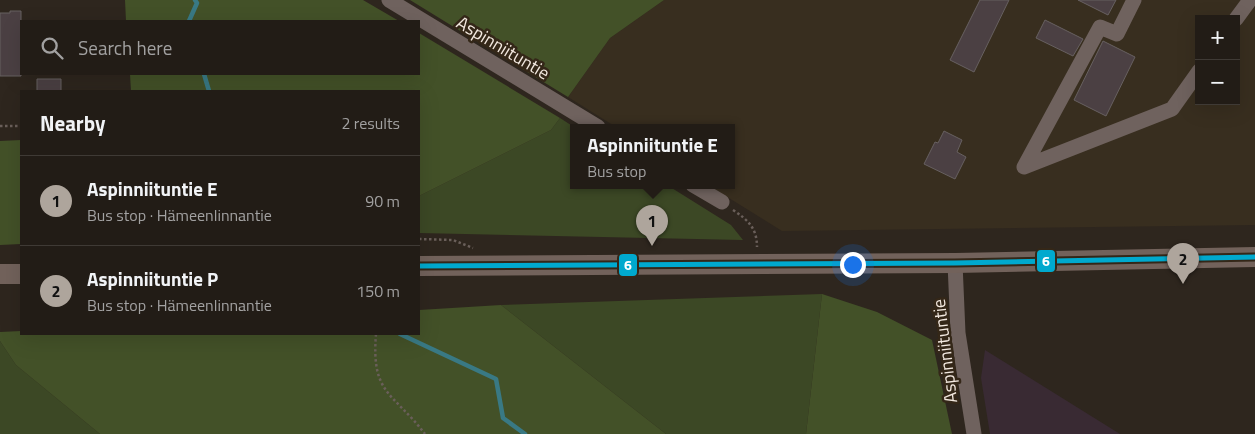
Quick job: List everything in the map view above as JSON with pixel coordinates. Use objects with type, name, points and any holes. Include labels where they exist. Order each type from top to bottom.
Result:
[{"type":"main road","points":[[420,266],[955,263],[1255,258]]},
{"type":"main road","points":[[0,274],[20,274]]},
{"type":"street","name":"Aspinniituntie","points":[[389,0],[593,124]]},
{"type":"street","points":[[1134,0],[1117,34],[1100,27],[1024,167],[1172,109],[1195,77]]},
{"type":"street","points":[[1239,15],[1250,0]]},
{"type":"street","points":[[700,189],[722,202]]},
{"type":"street","name":"Aspinniituntie","points":[[955,263],[958,333],[974,434]]},
{"type":"path","points":[[0,126],[20,126]]},
{"type":"path","points":[[722,202],[749,221],[757,237],[757,249]]},
{"type":"path","points":[[376,335],[374,356],[378,376],[385,391],[425,434]]},
{"type":"shaded area","points":[[664,0],[1255,0],[1255,225],[782,231],[714,189],[735,189],[735,124],[611,124],[568,97],[610,38]]},
{"type":"shaded area","points":[[985,350],[1120,434],[990,434],[981,378]]},
{"type":"green space","points":[[125,0],[363,0],[397,20],[126,20]]},
{"type":"green space","points":[[410,0],[664,0],[610,38],[568,97]]},
{"type":"green space","points":[[420,34],[560,118],[551,130],[420,196],[420,90],[131,90],[130,75],[420,75]]},
{"type":"green space","points":[[560,118],[570,124],[570,189],[673,189],[731,225],[743,240],[420,233],[420,196],[551,130]]},
{"type":"green space","points":[[20,140],[20,244],[0,245],[0,141]]},
{"type":"green space","points":[[822,294],[806,434],[666,434],[501,305]]},
{"type":"green space","points":[[822,294],[877,312],[932,340],[952,434],[806,434]]},
{"type":"green space","points":[[501,305],[666,434],[100,434],[16,365],[0,341],[0,332],[20,331],[20,335],[420,335],[420,310]]},
{"type":"green space","points":[[0,341],[16,365],[100,434],[0,434]]},
{"type":"building","points":[[980,0],[1009,0],[974,72],[950,60]]},
{"type":"building","points":[[1078,0],[1116,0],[1108,15]]},
{"type":"building","points":[[10,11],[21,11],[21,76],[0,76],[0,13],[10,13]]},
{"type":"building","points":[[1045,20],[1083,39],[1073,56],[1036,38]]},
{"type":"building","points":[[1103,41],[1135,57],[1106,116],[1074,100]]},
{"type":"building","points":[[37,79],[61,79],[61,90],[37,90]]},
{"type":"building","points":[[944,131],[962,140],[957,152],[966,157],[955,179],[924,164],[935,142],[938,143]]},
{"type":"waterway","points":[[189,20],[197,3],[195,0]]},
{"type":"waterway","points":[[204,75],[209,90]]},
{"type":"waterway","points":[[402,335],[496,379],[503,418],[525,434]]},
{"type":"transit line","name":"6","points":[[420,266],[955,263],[1255,257]]},
{"type":"place","name":"Aspinniituntie E","points":[[652,246]]},
{"type":"place","name":"Aspinniituntie P","points":[[1183,284]]}]
